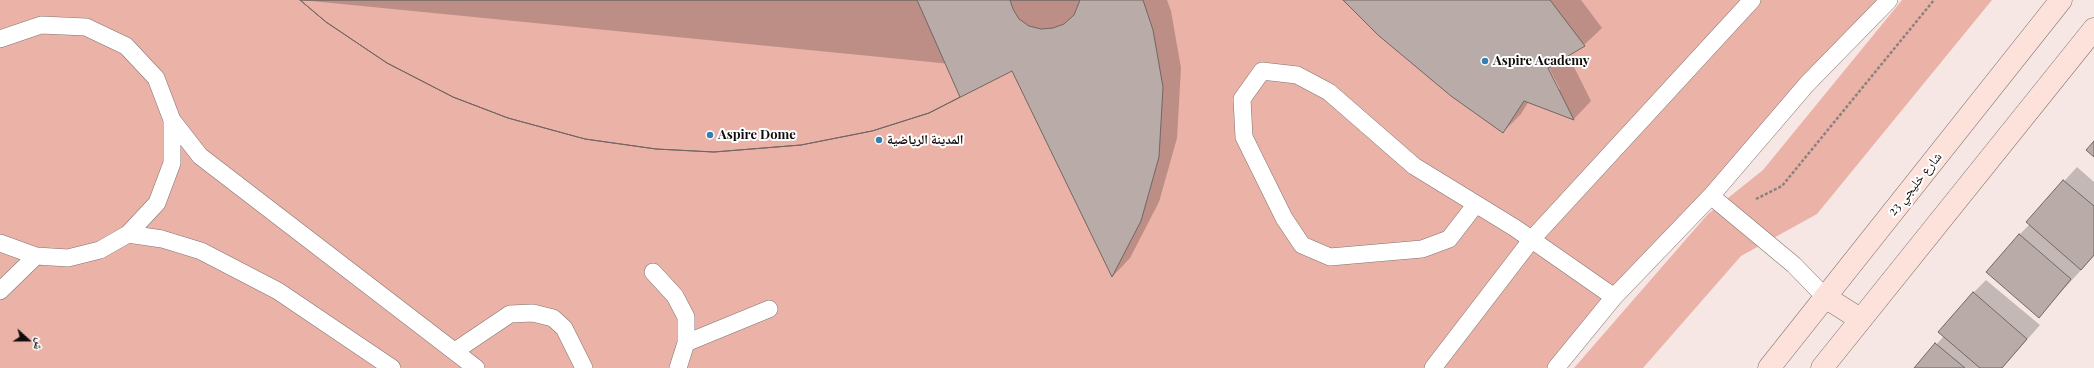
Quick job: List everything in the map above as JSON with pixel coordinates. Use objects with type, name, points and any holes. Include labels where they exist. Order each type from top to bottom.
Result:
[{"type":"main road","name":"شارع خليجي 23","points":[[1769,368],[2062,0]]},
{"type":"main road","points":[[1822,368],[2094,29]]},
{"type":"main road","points":[[1825,297],[1860,319]]},
{"type":"lane","points":[[1433,368],[1532,239],[1752,0]]},
{"type":"lane","points":[[1556,368],[1614,297],[1711,196],[1806,84],[1889,0]]},
{"type":"lane","points":[[0,39],[41,25],[86,27],[126,46],[156,78],[172,120],[200,156],[476,368]]},
{"type":"lane","points":[[1476,204],[1449,239],[1422,249],[1330,257],[1302,245],[1284,218],[1244,137],[1242,99],[1262,71],[1297,75],[1329,92],[1414,166],[1476,204],[1532,239],[1614,297]]},
{"type":"lane","points":[[0,243],[36,256],[68,258],[100,250],[128,234],[156,203],[172,163],[172,120]]},
{"type":"lane","points":[[1711,196],[1794,265],[1825,297]]},
{"type":"lane","points":[[128,234],[162,239],[201,251],[278,291],[392,368]]},
{"type":"lane","points":[[0,291],[36,256]]},
{"type":"lane","points":[[653,272],[675,296],[686,317],[686,343],[678,368]]},
{"type":"lane","points":[[686,343],[768,308]]},
{"type":"lane","points":[[455,351],[510,314],[533,313],[553,318],[564,328],[584,368]]},
{"type":"path","points":[[1782,186],[1934,0]]},
{"type":"shaded area","name":"المدينة الرياضية","points":[[0,0],[1889,0],[1556,368],[0,368]]},
{"type":"shaded area","points":[[1902,0],[1992,0],[1817,214],[1741,256],[1643,368],[1574,368],[1708,214],[1763,170]]},
{"type":"building","name":"Aspire Dome","points":[[300,0],[917,0],[960,97],[929,113],[872,131],[801,145],[714,152],[656,149],[585,139],[508,118],[453,97],[387,63],[326,22]]},
{"type":"building","name":"Aspire Dome","points":[[300,0],[1143,0],[1153,30],[1163,87],[1159,157],[1141,221],[1112,277],[1012,71],[929,113],[872,131],[801,145],[714,152],[656,149],[585,139],[508,118],[453,97],[387,63],[326,22]]},
{"type":"building","points":[[1010,0],[1080,0],[1074,15],[1064,24],[1053,28],[1041,29],[1029,26],[1019,19]]},
{"type":"building","name":"Aspire Academy","points":[[1343,0],[1550,0],[1585,46],[1548,68],[1574,120],[1524,101],[1503,133],[1451,96],[1378,35]]},
{"type":"building","points":[[2094,141],[2094,157],[2086,150]]},
{"type":"building","points":[[2063,180],[2094,206],[2094,255],[2081,270],[2026,222]]},
{"type":"building","points":[[2019,234],[2071,279],[2039,318],[1986,272]]},
{"type":"building","points":[[1973,292],[2027,339],[2002,368],[1980,368],[1938,332]]},
{"type":"building","points":[[1935,343],[1965,368],[1914,368]]},
{"type":"place","name":"Aspire Academy","points":[[1485,61]]},
{"type":"place","name":"Aspire Dome","points":[[710,135]]},
{"type":"place","name":"المدينة الرياضية","points":[[879,140]]}]
